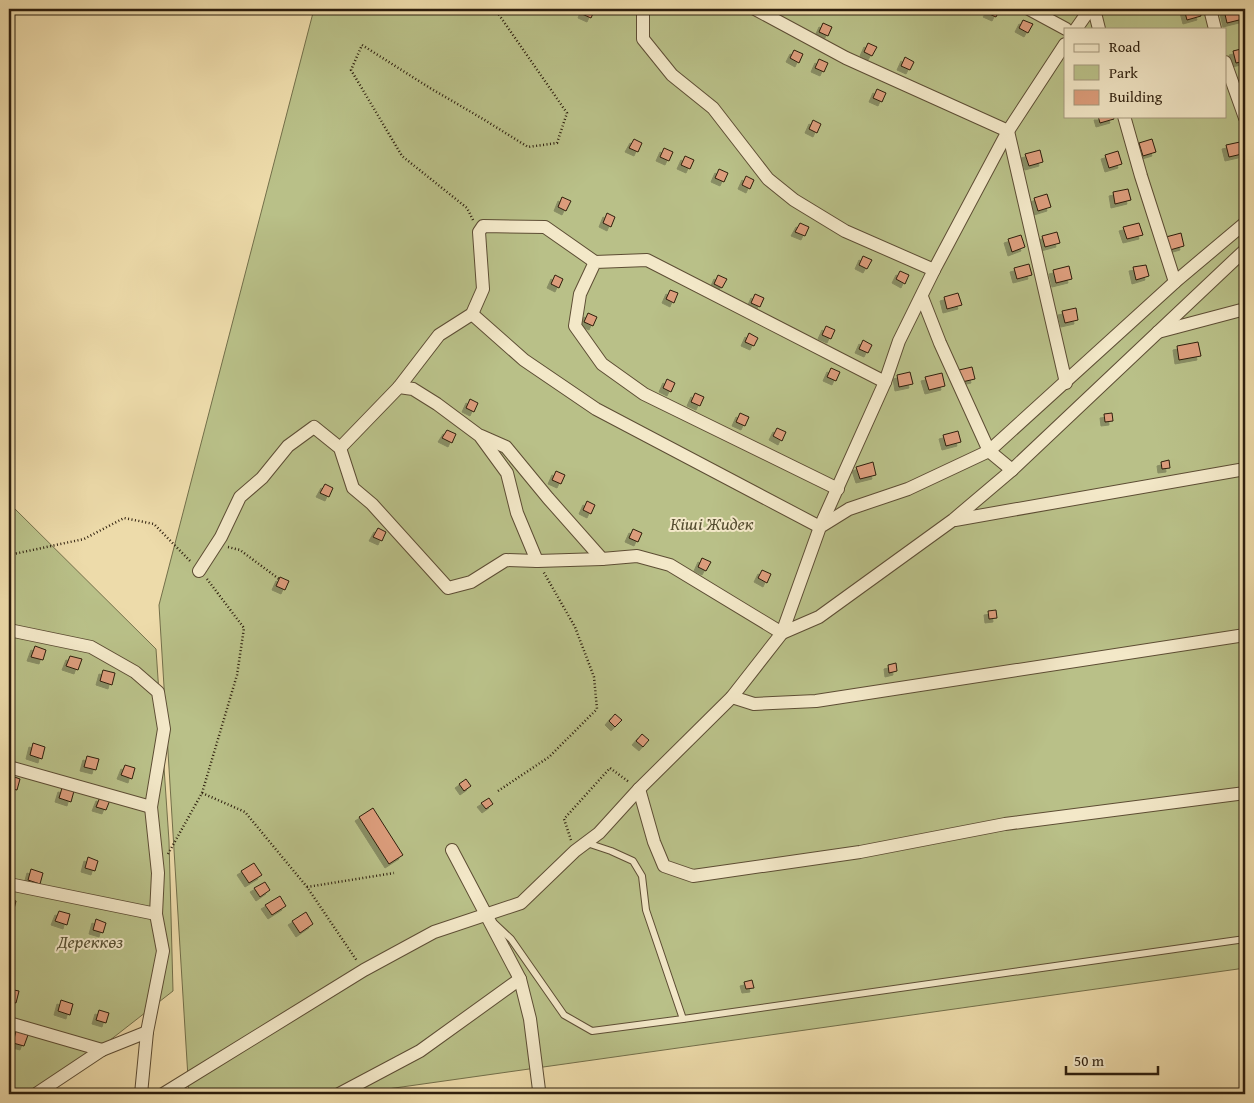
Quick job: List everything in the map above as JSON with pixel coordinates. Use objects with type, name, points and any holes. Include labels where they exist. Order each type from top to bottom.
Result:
[{"type":"street","points":[[643,9],[643,39],[672,75],[714,108],[768,179],[794,200],[845,231],[934,270]]},
{"type":"street","points":[[755,9],[846,58],[1008,131]]},
{"type":"street","points":[[1029,9],[1064,28]]},
{"type":"street","points":[[1077,28],[1092,9]]},
{"type":"street","points":[[1092,9],[1099,28]]},
{"type":"street","points":[[1210,9],[1216,28]]},
{"type":"street","points":[[163,1094],[364,970],[434,932],[522,903],[575,851],[599,833],[639,789],[732,697],[782,633],[820,527],[884,382],[899,341],[934,270],[1008,131],[1064,46]]},
{"type":"street","points":[[1226,65],[1245,118]]},
{"type":"street","points":[[1125,118],[1175,282]]},
{"type":"street","points":[[1008,131],[1066,383]]},
{"type":"street","points":[[820,527],[849,509],[908,489],[989,451],[1175,282],[1245,223]]},
{"type":"street","points":[[340,448],[400,387],[439,335],[472,314],[483,289],[479,232],[484,226],[546,227],[595,262],[647,260],[884,382]]},
{"type":"street","points":[[782,633],[819,617],[953,520],[1012,470],[1245,250]]},
{"type":"street","points":[[595,262],[580,294],[575,326],[602,364],[644,394],[838,489]]},
{"type":"street","points":[[922,297],[940,343],[989,451],[1012,470]]},
{"type":"street","points":[[1157,333],[1245,309]]},
{"type":"street","points":[[472,314],[524,360],[596,409],[820,527]]},
{"type":"street","points":[[400,387],[413,389],[437,404],[480,436],[506,447],[602,559]]},
{"type":"street","points":[[199,571],[217,543],[240,497],[262,478],[288,446],[314,427],[340,448],[353,488],[372,504],[448,588],[471,582],[506,560],[537,561],[637,556],[670,565],[782,633]]},
{"type":"street","points":[[480,436],[507,473],[517,513],[537,561]]},
{"type":"street","points":[[953,520],[1245,469]]},
{"type":"street","points":[[9,630],[91,647],[135,672],[158,692],[164,729],[151,807],[158,872],[156,914],[163,951],[147,1032],[142,1094]]},
{"type":"street","points":[[732,697],[754,704],[816,701],[1245,635]]},
{"type":"street","points":[[9,767],[151,807]]},
{"type":"street","points":[[639,789],[654,842],[664,866],[693,876],[860,852],[1005,824],[1245,793]]},
{"type":"street","points":[[452,850],[520,979],[530,1019],[539,1090],[537,1094]]},
{"type":"street","points":[[9,884],[156,914]]},
{"type":"street","points":[[338,1094],[420,1051],[520,979]]},
{"type":"street","points":[[9,1023],[102,1050]]},
{"type":"street","points":[[36,1094],[102,1050],[147,1032]]},
{"type":"lane","points":[[586,843],[633,861],[642,876],[646,910],[683,1019]]},
{"type":"lane","points":[[485,914],[511,939],[564,1015],[592,1030],[683,1019],[1245,939]]},
{"type":"path","points":[[479,232],[467,208],[402,156],[352,70],[362,45],[528,147],[557,143],[567,113],[495,9]]},
{"type":"path","points":[[9,556],[84,539],[124,518],[154,524],[199,571],[244,628],[236,674],[202,793],[158,872]]},
{"type":"path","points":[[217,543],[240,550],[279,579]]},
{"type":"path","points":[[498,791],[549,757],[596,709],[594,677],[578,635],[537,561]]},
{"type":"path","points":[[575,851],[564,819],[610,768],[639,789]]},
{"type":"path","points":[[202,793],[245,812],[307,887],[364,970]]},
{"type":"path","points":[[307,887],[394,873]]},
{"type":"green space","name":"Кіші Жидек","points":[[314,9],[1245,9],[1245,968],[352,1094],[189,1094],[159,605]]},
{"type":"green space","name":"Дереккөз","points":[[9,503],[156,649],[169,841],[173,991],[41,1094],[9,1094]]},
{"type":"building","points":[[584,9],[595,9],[591,18],[582,14]]},
{"type":"building","points":[[990,9],[1000,9],[996,17],[987,13]]},
{"type":"building","points":[[1184,9],[1199,9],[1201,16],[1187,20]]},
{"type":"building","points":[[1240,9],[1243,19],[1227,23],[1224,10]]},
{"type":"building","points":[[1023,20],[1033,24],[1028,33],[1019,28]]},
{"type":"building","points":[[823,23],[832,27],[828,36],[819,32]]},
{"type":"building","points":[[868,43],[877,47],[872,56],[864,52]]},
{"type":"building","points":[[1245,48],[1245,61],[1236,63],[1233,51]]},
{"type":"building","points":[[794,50],[803,54],[799,63],[790,58]]},
{"type":"building","points":[[905,57],[914,62],[910,70],[901,66]]},
{"type":"building","points":[[819,59],[828,63],[824,72],[815,68]]},
{"type":"building","points":[[877,89],[886,93],[882,102],[873,98]]},
{"type":"building","points":[[1099,118],[1114,119],[1100,123]]},
{"type":"building","points":[[813,120],[821,124],[817,133],[809,129]]},
{"type":"building","points":[[634,139],[642,143],[638,152],[629,148]]},
{"type":"building","points":[[1152,139],[1156,152],[1143,156],[1139,143]]},
{"type":"building","points":[[1240,142],[1242,154],[1229,157],[1226,145]]},
{"type":"building","points":[[664,148],[673,152],[669,161],[660,157]]},
{"type":"building","points":[[1040,150],[1043,162],[1029,166],[1025,154]]},
{"type":"building","points":[[1118,151],[1122,164],[1109,168],[1105,155]]},
{"type":"building","points":[[685,156],[694,160],[690,169],[681,165]]},
{"type":"building","points":[[719,169],[728,173],[724,182],[715,178]]},
{"type":"building","points":[[746,176],[754,180],[750,189],[742,185]]},
{"type":"building","points":[[1128,189],[1131,200],[1115,204],[1113,192]]},
{"type":"building","points":[[1047,194],[1051,207],[1038,211],[1034,198]]},
{"type":"building","points":[[562,197],[571,201],[566,211],[558,207]]},
{"type":"building","points":[[607,213],[615,217],[611,227],[603,223]]},
{"type":"building","points":[[800,223],[809,227],[805,236],[795,232]]},
{"type":"building","points":[[1139,223],[1143,235],[1127,239],[1123,227]]},
{"type":"building","points":[[1057,232],[1060,243],[1045,247],[1042,236]]},
{"type":"building","points":[[1181,233],[1184,246],[1170,250],[1166,237]]},
{"type":"building","points":[[1021,235],[1025,247],[1012,252],[1008,239]]},
{"type":"building","points":[[863,256],[872,260],[867,269],[859,265]]},
{"type":"building","points":[[1029,264],[1032,275],[1017,279],[1014,268]]},
{"type":"building","points":[[1146,265],[1149,276],[1136,280],[1133,267]]},
{"type":"building","points":[[1069,266],[1072,279],[1056,283],[1053,270]]},
{"type":"building","points":[[900,271],[909,275],[905,284],[896,279]]},
{"type":"building","points":[[555,275],[563,279],[559,288],[551,284]]},
{"type":"building","points":[[718,275],[727,279],[722,288],[714,284]]},
{"type":"building","points":[[670,290],[678,293],[674,303],[666,299]]},
{"type":"building","points":[[958,293],[962,305],[947,309],[944,297]]},
{"type":"building","points":[[755,294],[764,298],[760,307],[751,303]]},
{"type":"building","points":[[1076,308],[1078,320],[1065,323],[1062,311]]},
{"type":"building","points":[[588,313],[597,317],[593,326],[584,322]]},
{"type":"building","points":[[826,326],[835,330],[831,339],[822,335]]},
{"type":"building","points":[[749,333],[758,338],[754,346],[745,342]]},
{"type":"building","points":[[863,340],[872,345],[868,353],[859,349]]},
{"type":"building","points":[[1198,342],[1201,356],[1179,360],[1177,346]]},
{"type":"building","points":[[972,367],[975,379],[962,382],[959,370]]},
{"type":"building","points":[[831,368],[840,372],[836,381],[827,377]]},
{"type":"building","points":[[910,372],[913,384],[899,387],[897,375]]},
{"type":"building","points":[[942,373],[945,386],[929,390],[925,377]]},
{"type":"building","points":[[667,379],[675,383],[671,392],[663,388]]},
{"type":"building","points":[[695,393],[704,397],[700,406],[691,402]]},
{"type":"building","points":[[470,399],[478,403],[474,412],[466,408]]},
{"type":"building","points":[[740,413],[749,417],[745,426],[736,422]]},
{"type":"building","points":[[1112,413],[1113,421],[1105,422],[1104,414]]},
{"type":"building","points":[[777,428],[786,432],[782,441],[773,436]]},
{"type":"building","points":[[447,430],[456,434],[452,443],[442,438]]},
{"type":"building","points":[[958,431],[961,442],[946,446],[943,435]]},
{"type":"building","points":[[1169,460],[1170,468],[1162,469],[1161,462]]},
{"type":"building","points":[[873,462],[876,475],[860,479],[856,467]]},
{"type":"building","points":[[556,471],[565,475],[561,484],[552,480]]},
{"type":"building","points":[[325,484],[333,488],[329,497],[320,493]]},
{"type":"building","points":[[587,501],[595,505],[591,514],[583,510]]},
{"type":"building","points":[[378,528],[386,532],[382,541],[373,537]]},
{"type":"building","points":[[633,529],[642,533],[638,542],[629,538]]},
{"type":"building","points":[[702,558],[711,562],[706,571],[698,567]]},
{"type":"building","points":[[762,570],[771,574],[767,583],[758,578]]},
{"type":"building","points":[[280,577],[289,581],[285,590],[276,586]]},
{"type":"building","points":[[996,610],[997,618],[989,619],[988,611]]},
{"type":"building","points":[[35,646],[46,650],[43,660],[31,657]]},
{"type":"building","points":[[70,656],[82,659],[78,670],[66,666]]},
{"type":"building","points":[[896,663],[897,671],[889,673],[888,665]]},
{"type":"building","points":[[103,670],[115,673],[112,685],[100,681]]},
{"type":"building","points":[[615,714],[622,720],[615,727],[609,721]]},
{"type":"building","points":[[642,734],[649,740],[643,747],[636,741]]},
{"type":"building","points":[[33,743],[45,747],[42,759],[30,755]]},
{"type":"building","points":[[87,756],[99,759],[96,770],[84,767]]},
{"type":"building","points":[[125,765],[135,768],[132,779],[121,775]]},
{"type":"building","points":[[9,775],[20,779],[17,790],[9,788]]},
{"type":"building","points":[[466,779],[471,786],[464,791],[459,784]]},
{"type":"building","points":[[62,788],[74,791],[71,802],[59,798]]},
{"type":"building","points":[[100,797],[110,800],[106,810],[96,807]]},
{"type":"building","points":[[489,798],[493,804],[486,809],[481,803]]},
{"type":"building","points":[[373,808],[403,855],[389,864],[359,817]]},
{"type":"building","points":[[88,857],[98,861],[95,871],[85,868]]},
{"type":"building","points":[[254,863],[262,875],[249,883],[241,871]]},
{"type":"building","points":[[31,869],[43,873],[40,884],[28,880]]},
{"type":"building","points":[[265,882],[270,890],[260,897],[254,888]]},
{"type":"building","points":[[280,896],[286,906],[272,915],[265,905]]},
{"type":"building","points":[[9,899],[16,901],[13,913],[9,912]]},
{"type":"building","points":[[59,911],[70,914],[67,925],[55,921]]},
{"type":"building","points":[[306,912],[313,924],[300,933],[292,921]]},
{"type":"building","points":[[96,919],[106,923],[103,933],[93,930]]},
{"type":"building","points":[[752,980],[754,988],[746,989],[744,982]]},
{"type":"building","points":[[9,989],[19,991],[16,1003],[9,1001]]},
{"type":"building","points":[[61,1000],[73,1004],[70,1015],[58,1011]]},
{"type":"building","points":[[99,1010],[109,1013],[106,1023],[96,1020]]},
{"type":"building","points":[[16,1031],[28,1035],[24,1046],[13,1043]]}]
